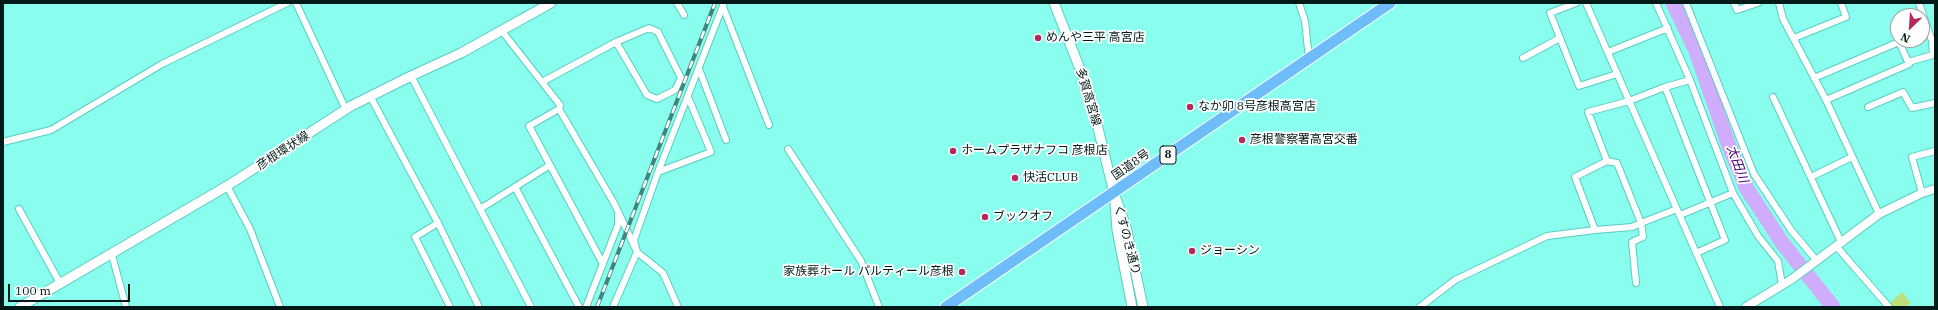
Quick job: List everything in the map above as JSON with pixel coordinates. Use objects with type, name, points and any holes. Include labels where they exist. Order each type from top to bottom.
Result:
[{"type":"highway","name":"国道8号","points":[[946,307],[1390,3]]},
{"type":"main road","name":"彦根環状線","points":[[25,306],[227,186],[370,96],[461,53],[551,3]]},
{"type":"main road","name":"多賀高宮線","points":[[1054,3],[1089,92],[1114,193]]},
{"type":"main road","name":"くすのき通り","points":[[1114,193],[1117,230],[1132,307]]},
{"type":"main road","name":"くすのき通り","points":[[1114,193],[1126,227],[1143,307]]},
{"type":"street","points":[[3,142],[51,130],[162,64],[251,19],[287,3]]},
{"type":"street","points":[[296,3],[346,110]]},
{"type":"street","points":[[677,3],[684,15]]},
{"type":"street","points":[[1299,3],[1305,21],[1309,59]]},
{"type":"street","points":[[1576,3],[1550,13],[1579,86],[1617,74]]},
{"type":"street","points":[[1586,3],[1720,307]]},
{"type":"street","points":[[1656,3],[1690,80],[1733,193],[1758,236],[1778,262],[1782,285]]},
{"type":"street","points":[[1686,3],[1715,72],[1754,174],[1791,230],[1816,262]]},
{"type":"street","points":[[1734,3],[1737,10],[1758,3]]},
{"type":"street","points":[[1779,3],[1783,19],[1826,100],[1879,214]]},
{"type":"street","points":[[1794,38],[1846,18],[1841,3]]},
{"type":"street","points":[[1826,100],[1909,64],[1908,62],[1933,55],[1932,41],[1919,3]]},
{"type":"street","points":[[613,307],[637,252],[634,240],[658,172],[724,5]]},
{"type":"street","points":[[724,5],[769,125]]},
{"type":"street","points":[[542,82],[616,42],[649,28],[658,32],[681,78],[675,90],[657,98],[647,95],[616,42]]},
{"type":"street","points":[[1608,52],[1668,28]]},
{"type":"street","points":[[504,30],[506,35],[560,106],[559,109],[614,203],[618,215],[637,252],[663,273],[678,307]]},
{"type":"street","points":[[1523,58],[1560,38]]},
{"type":"street","points":[[1814,78],[1899,42],[1908,62]]},
{"type":"street","points":[[699,69],[726,140]]},
{"type":"street","points":[[411,76],[531,307]]},
{"type":"street","points":[[1607,161],[1588,112],[1690,80]]},
{"type":"street","points":[[1665,87],[1725,240],[1696,253]]},
{"type":"street","points":[[1868,107],[1903,92],[1912,108],[1935,103]]},
{"type":"street","points":[[370,96],[438,223],[479,307]]},
{"type":"street","points":[[658,172],[711,152],[688,97]]},
{"type":"street","points":[[1773,97],[1811,177],[1838,244],[1889,307]]},
{"type":"street","points":[[559,109],[529,126],[603,264]]},
{"type":"street","points":[[788,149],[861,260],[879,307]]},
{"type":"street","points":[[1922,193],[1912,157],[1935,151]]},
{"type":"street","points":[[1811,177],[1852,157]]},
{"type":"street","points":[[1596,230],[1574,176],[1607,161],[1617,163],[1641,223],[1643,237],[1632,242],[1636,282]]},
{"type":"street","points":[[480,208],[550,165]]},
{"type":"street","points":[[227,186],[250,228],[280,307]]},
{"type":"street","points":[[516,187],[579,307]]},
{"type":"street","points":[[1750,306],[1794,278],[1879,214],[1922,193],[1935,189]]},
{"type":"street","points":[[1420,307],[1455,280],[1547,236],[1632,227],[1711,202],[1733,193]]},
{"type":"street","points":[[19,209],[61,285]]},
{"type":"street","points":[[586,307],[618,225],[618,215]]},
{"type":"street","points":[[438,223],[415,237],[450,307]]},
{"type":"street","points":[[112,255],[126,307]]},
{"type":"green space","points":[[1902,292],[1911,303],[1906,307],[1894,307],[1890,303]]},
{"type":"waterway","name":"太田川","points":[[1673,3],[1696,51],[1729,146],[1747,189],[1783,244],[1833,307]]},
{"type":"railway","points":[[597,307],[715,3]]},
{"type":"place","name":"めんや三平 高宮店","points":[[1038,38]]},
{"type":"place","name":"なか卯 8号彦根高宮店","points":[[1190,107]]},
{"type":"place","name":"彦根警察署高宮交番","points":[[1242,140]]},
{"type":"place","name":"ホームプラザナフコ 彦根店","points":[[953,151]]},
{"type":"place","name":"快活CLUB","points":[[1015,178]]},
{"type":"place","name":"ブックオフ","points":[[985,217]]},
{"type":"place","name":"ジョーシン","points":[[1192,251]]},
{"type":"place","name":"家族葬ホール パルティール彦根","points":[[962,272]]}]
